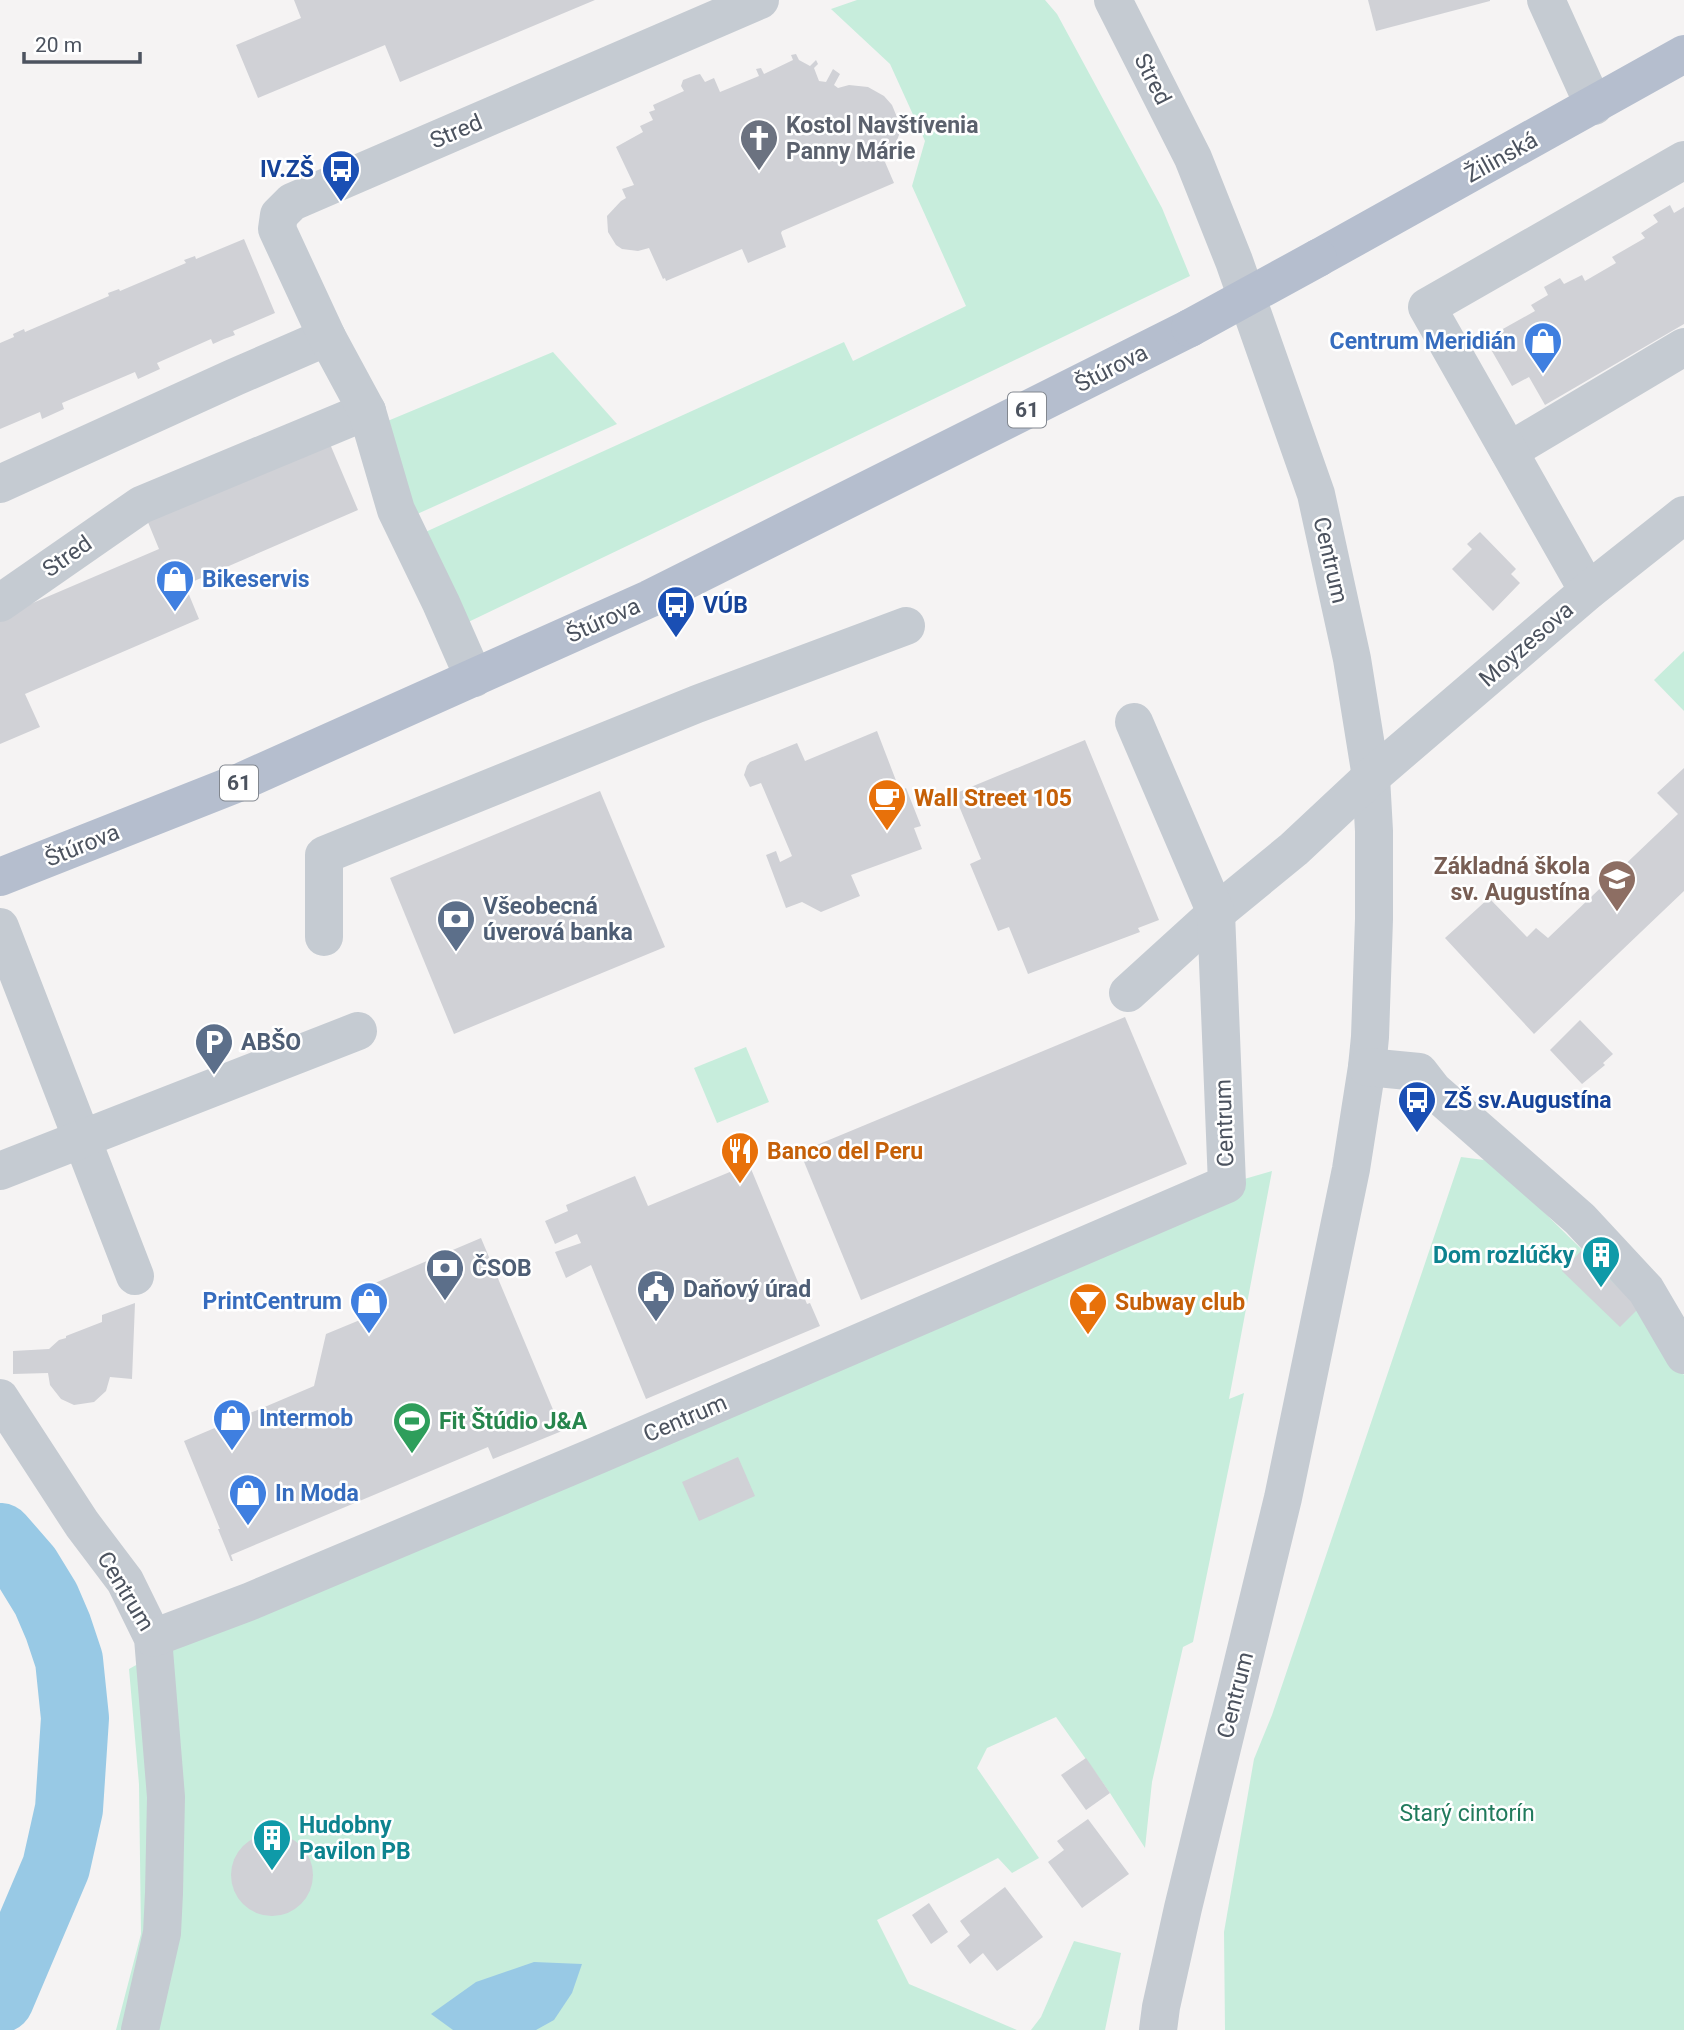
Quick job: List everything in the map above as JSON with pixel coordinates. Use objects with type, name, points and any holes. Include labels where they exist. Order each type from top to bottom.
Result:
[{"type":"main road","name":"Žilinská","points":[[1190,328],[1684,54]]},
{"type":"main road","name":"Štúrova","points":[[0,877],[238,783],[649,599],[1190,328]]},
{"type":"street","name":"Stred","points":[[474,678],[396,510],[367,411],[327,337],[277,229],[279,215],[292,202],[760,0]]},
{"type":"street","name":"Stred","points":[[1113,0],[1193,158],[1280,389]]},
{"type":"street","points":[[1546,0],[1594,106]]},
{"type":"street","points":[[1588,591],[1427,307],[1684,160]]},
{"type":"street","points":[[0,484],[327,337]]},
{"type":"street","points":[[1508,451],[1684,347]]},
{"type":"street","name":"Centrum","points":[[1158,2030],[1183,1908],[1283,1498],[1351,1170],[1367,1067],[1374,919],[1371,776],[1352,659],[1316,494],[1280,389]]},
{"type":"street","name":"Stred","points":[[0,603],[141,505],[367,411]]},
{"type":"street","name":"Moyzesova","points":[[1371,776],[1588,591],[1684,515]]},
{"type":"street","points":[[324,937],[324,855],[697,704],[906,625]]},
{"type":"street","name":"Centrum","points":[[0,1398],[82,1524],[125,1581],[153,1638],[251,1601],[598,1455],[1227,1184],[1216,914],[1134,722]]},
{"type":"street","points":[[1128,993],[1294,849],[1371,776]]},
{"type":"street","points":[[0,927],[135,1276]]},
{"type":"street","points":[[0,1171],[358,1031]]},
{"type":"street","points":[[1367,1067],[1419,1072],[1480,1149],[1580,1219],[1646,1290],[1684,1355]]},
{"type":"street","points":[[140,2030],[162,1933],[164,1893],[166,1797],[153,1638]]},
{"type":"green space","points":[[857,0],[1045,0],[1057,14],[1162,208],[1190,276],[460,626],[421,534],[844,342],[853,361],[966,306],[912,186],[925,141],[890,64],[831,9]]},
{"type":"green space","points":[[553,352],[617,424],[415,515],[378,425]]},
{"type":"green space","points":[[1684,651],[1684,711],[1654,680]]},
{"type":"green space","points":[[746,1047],[769,1102],[717,1123],[694,1068]]},
{"type":"green space","name":"Starý cintorín","points":[[1461,1157],[1492,1161],[1639,1306],[1684,1375],[1684,2030],[1225,2030],[1224,1932],[1254,1759],[1272,1715]]},
{"type":"green space","points":[[1272,1171],[1229,1399],[1244,1393],[1193,1642],[1183,1647],[1152,1782],[1145,1848],[1056,1717],[987,1748],[977,1768],[1039,1858],[1012,1873],[998,1858],[877,1920],[909,1984],[1017,2030],[116,2030],[141,1934],[139,1784],[129,1669],[251,1601],[1227,1184]]},
{"type":"green space","points":[[1074,1941],[1121,1953],[1105,2030],[1031,2030],[1041,2017]]},
{"type":"water","points":[[534,1962],[582,1964],[572,1993],[554,2020],[536,2030],[453,2030],[431,2014],[476,1982]]},
{"type":"building","points":[[294,0],[595,0],[400,82],[385,45],[258,98],[236,45],[301,18]]},
{"type":"building","points":[[1368,0],[1490,0],[1490,1],[1376,31]]},
{"type":"building","name":"Kostol Navštívenia Panny Márie","points":[[796,54],[799,60],[810,66],[816,60],[818,64],[814,68],[819,81],[826,82],[833,69],[840,74],[834,85],[838,88],[849,85],[868,87],[884,96],[892,105],[899,122],[899,135],[885,162],[894,183],[782,231],[786,247],[748,263],[742,249],[666,281],[649,248],[638,251],[622,249],[616,245],[608,232],[607,216],[626,198],[622,189],[634,185],[616,147],[643,132],[640,126],[653,120],[649,112],[655,110],[653,105],[684,91],[681,86],[683,80],[696,75],[700,74],[705,82],[714,78],[720,92],[759,76],[756,69],[761,68],[764,74],[793,60],[791,55]]},
{"type":"building","points":[[1670,205],[1674,213],[1684,207],[1684,324],[1545,405],[1529,377],[1512,386],[1485,339],[1535,311],[1531,305],[1548,295],[1544,287],[1560,278],[1564,284],[1582,275],[1585,281],[1616,263],[1612,257],[1645,238],[1641,233],[1658,222],[1653,215]]},
{"type":"building","points":[[244,239],[275,313],[233,331],[235,335],[213,344],[211,339],[157,363],[160,369],[138,379],[135,372],[62,403],[64,409],[42,419],[40,412],[0,429],[0,343],[24,329],[25,332],[109,296],[108,293],[119,289],[120,291],[186,263],[184,260],[195,256],[196,259]]},
{"type":"building","points":[[327,437],[358,510],[185,585],[199,619],[25,694],[40,727],[0,744],[0,617],[159,549],[145,515]]},
{"type":"building","points":[[1480,532],[1516,569],[1511,574],[1520,583],[1493,611],[1452,569],[1472,549],[1467,544]]},
{"type":"building","points":[[877,731],[900,791],[906,788],[921,826],[914,828],[922,849],[851,875],[860,896],[821,912],[802,902],[786,908],[766,855],[776,851],[780,862],[792,856],[761,783],[750,787],[744,775],[747,766],[750,762],[797,743],[805,761]]},
{"type":"building","points":[[1085,740],[1159,920],[1138,928],[1140,932],[1028,974],[1009,927],[998,931],[970,864],[981,859],[954,794]]},
{"type":"building","name":"Základná škola sv. Augustína","points":[[1684,768],[1684,891],[1534,1034],[1445,938],[1489,898],[1527,937],[1536,928],[1548,938],[1678,814],[1657,793]]},
{"type":"building","points":[[600,791],[665,947],[454,1034],[390,878]]},
{"type":"building","points":[[1125,1017],[1187,1164],[861,1300],[800,1152]]},
{"type":"building","points":[[1580,1020],[1613,1054],[1603,1063],[1605,1065],[1582,1084],[1550,1050]]},
{"type":"building","points":[[749,1164],[807,1304],[810,1303],[820,1326],[646,1399],[591,1265],[566,1278],[555,1252],[581,1243],[577,1234],[555,1244],[545,1221],[568,1211],[566,1205],[635,1176],[648,1206]]},
{"type":"building","points":[[481,1238],[562,1431],[493,1459],[488,1447],[231,1555],[231,1561],[184,1441],[314,1386],[326,1334],[389,1308],[380,1284],[376,1286],[375,1283]]},
{"type":"building","name":"Dom rozlúčky","points":[[1581,1251],[1639,1308],[1620,1327],[1562,1271]]},
{"type":"building","points":[[135,1303],[132,1379],[110,1377],[106,1391],[94,1402],[74,1405],[61,1399],[50,1385],[48,1373],[13,1374],[13,1351],[49,1349],[66,1336],[102,1322],[102,1315]]},
{"type":"building","points":[[738,1457],[755,1496],[699,1521],[682,1482]]},
{"type":"building","points":[[1086,1758],[1110,1793],[1086,1810],[1061,1775]]},
{"type":"building","points":[[1088,1819],[1129,1874],[1082,1908],[1048,1862],[1064,1850],[1057,1841]]},
{"type":"building","name":"Hudobny Pavilon PB","points":[[272,1834],[288,1837],[301,1846],[310,1859],[313,1875],[310,1891],[301,1904],[288,1913],[272,1916],[256,1913],[243,1904],[234,1891],[231,1875],[234,1859],[243,1846],[256,1837]]},
{"type":"building","points":[[1005,1887],[1043,1937],[997,1971],[983,1953],[970,1964],[957,1946],[970,1935],[960,1921]]},
{"type":"building","points":[[929,1903],[948,1932],[931,1944],[912,1915]]},
{"type":"waterway","points":[[0,1537],[27,1568],[46,1599],[58,1627],[69,1660],[75,1718],[69,1809],[56,1867],[0,1999]]},
{"type":"place","name":"Kostol Navštívenia Panny Márie","points":[[759,172]]},
{"type":"place","name":"IV.ZŠ","points":[[341,203]]},
{"type":"place","name":"Centrum Meridián","points":[[1543,375]]},
{"type":"place","name":"Bikeservis","points":[[175,613]]},
{"type":"place","name":"VÚB","points":[[676,639]]},
{"type":"place","name":"Wall Street 105","points":[[887,832]]},
{"type":"place","name":"Základná škola sv. Augustína","points":[[1617,913]]},
{"type":"place","name":"Všeobecná úverová banka","points":[[456,953]]},
{"type":"place","name":"ABŠO","points":[[214,1076]]},
{"type":"place","name":"ZŠ sv.Augustína","points":[[1417,1134]]},
{"type":"place","name":"Banco del Peru","points":[[740,1185]]},
{"type":"place","name":"Dom rozlúčky","points":[[1601,1289]]},
{"type":"place","name":"ČSOB","points":[[445,1302]]},
{"type":"place","name":"Daňový úrad","points":[[656,1323]]},
{"type":"place","name":"PrintCentrum","points":[[369,1335]]},
{"type":"place","name":"Subway club","points":[[1088,1336]]},
{"type":"place","name":"Intermob","points":[[232,1452]]},
{"type":"place","name":"Fit Štúdio J&A","points":[[412,1455]]},
{"type":"place","name":"In Moda","points":[[248,1527]]},
{"type":"place","name":"Hudobny Pavilon PB","points":[[272,1872]]}]
